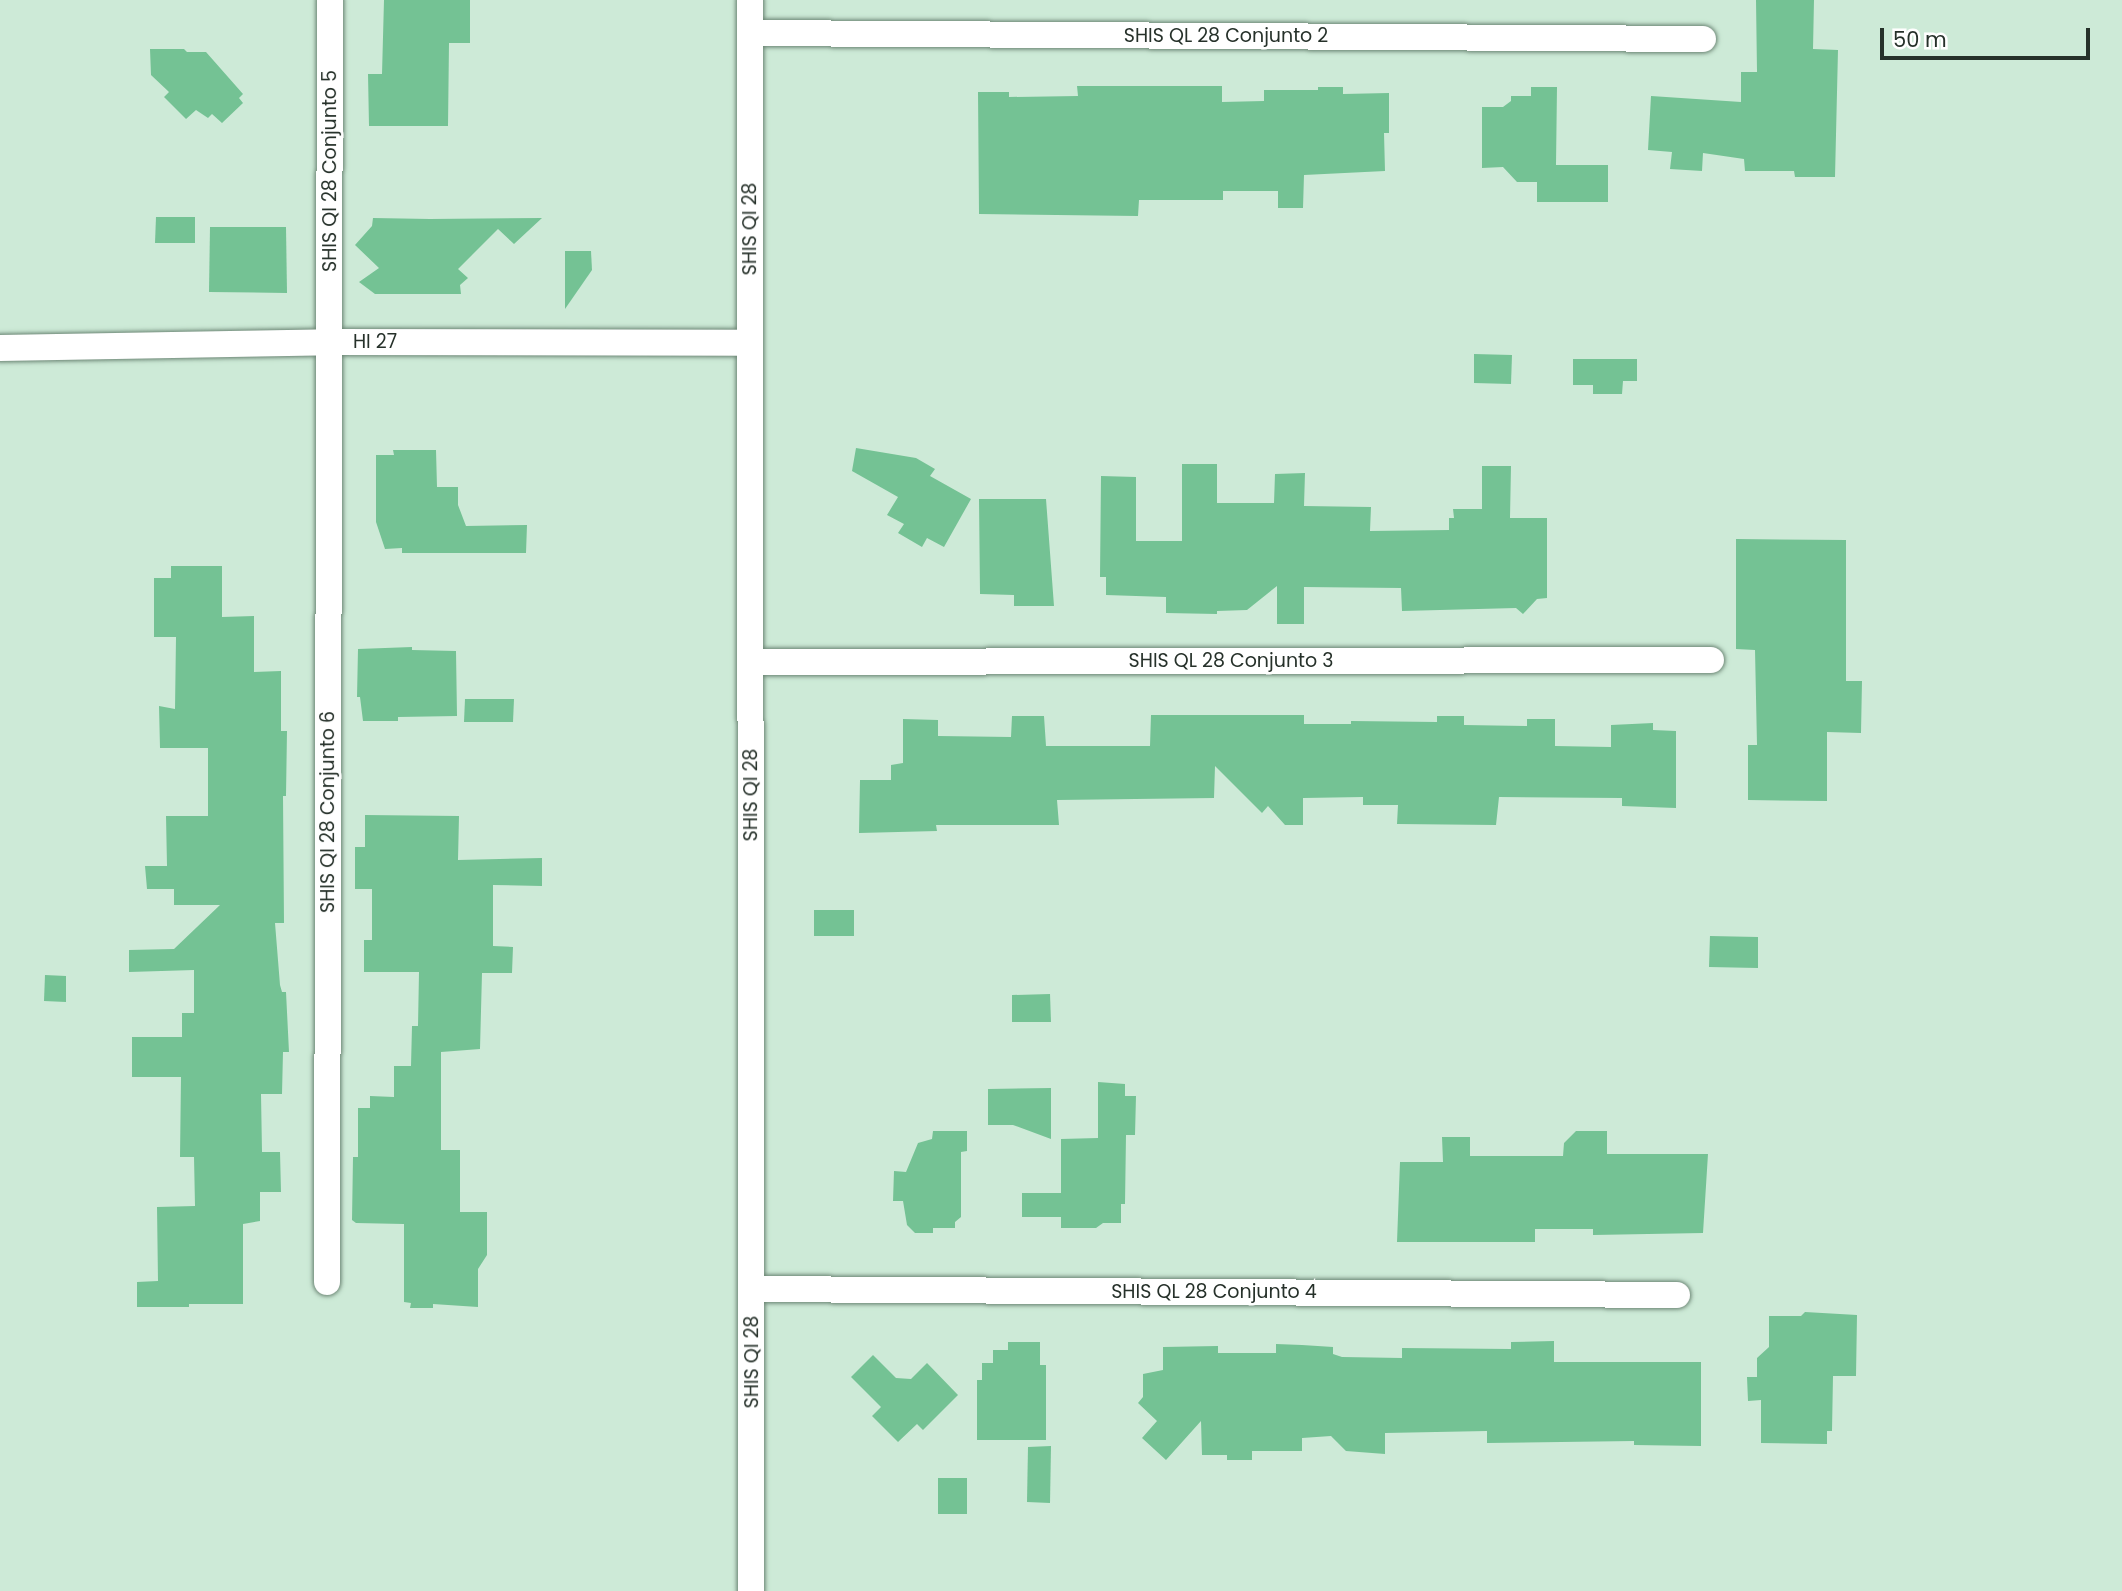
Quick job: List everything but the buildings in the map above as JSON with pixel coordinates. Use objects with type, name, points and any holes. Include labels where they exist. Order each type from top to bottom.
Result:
[{"type":"street","name":"SHIS QI 28 Conjunto 5","points":[[330,0],[331,342]]},
{"type":"street","name":"SHIS QI 28","points":[[750,0],[751,1591]]},
{"type":"street","name":"SHIS QL 28 Conjunto 2","points":[[750,33],[1703,39]]},
{"type":"street","name":"HI 27","points":[[0,348],[331,342],[750,342]]},
{"type":"street","name":"SHIS QI 28 Conjunto 6","points":[[327,1282],[331,342]]},
{"type":"street","name":"SHIS QL 28 Conjunto 3","points":[[751,662],[1711,660]]},
{"type":"street","name":"SHIS QL 28 Conjunto 4","points":[[752,1289],[1677,1295]]}]
